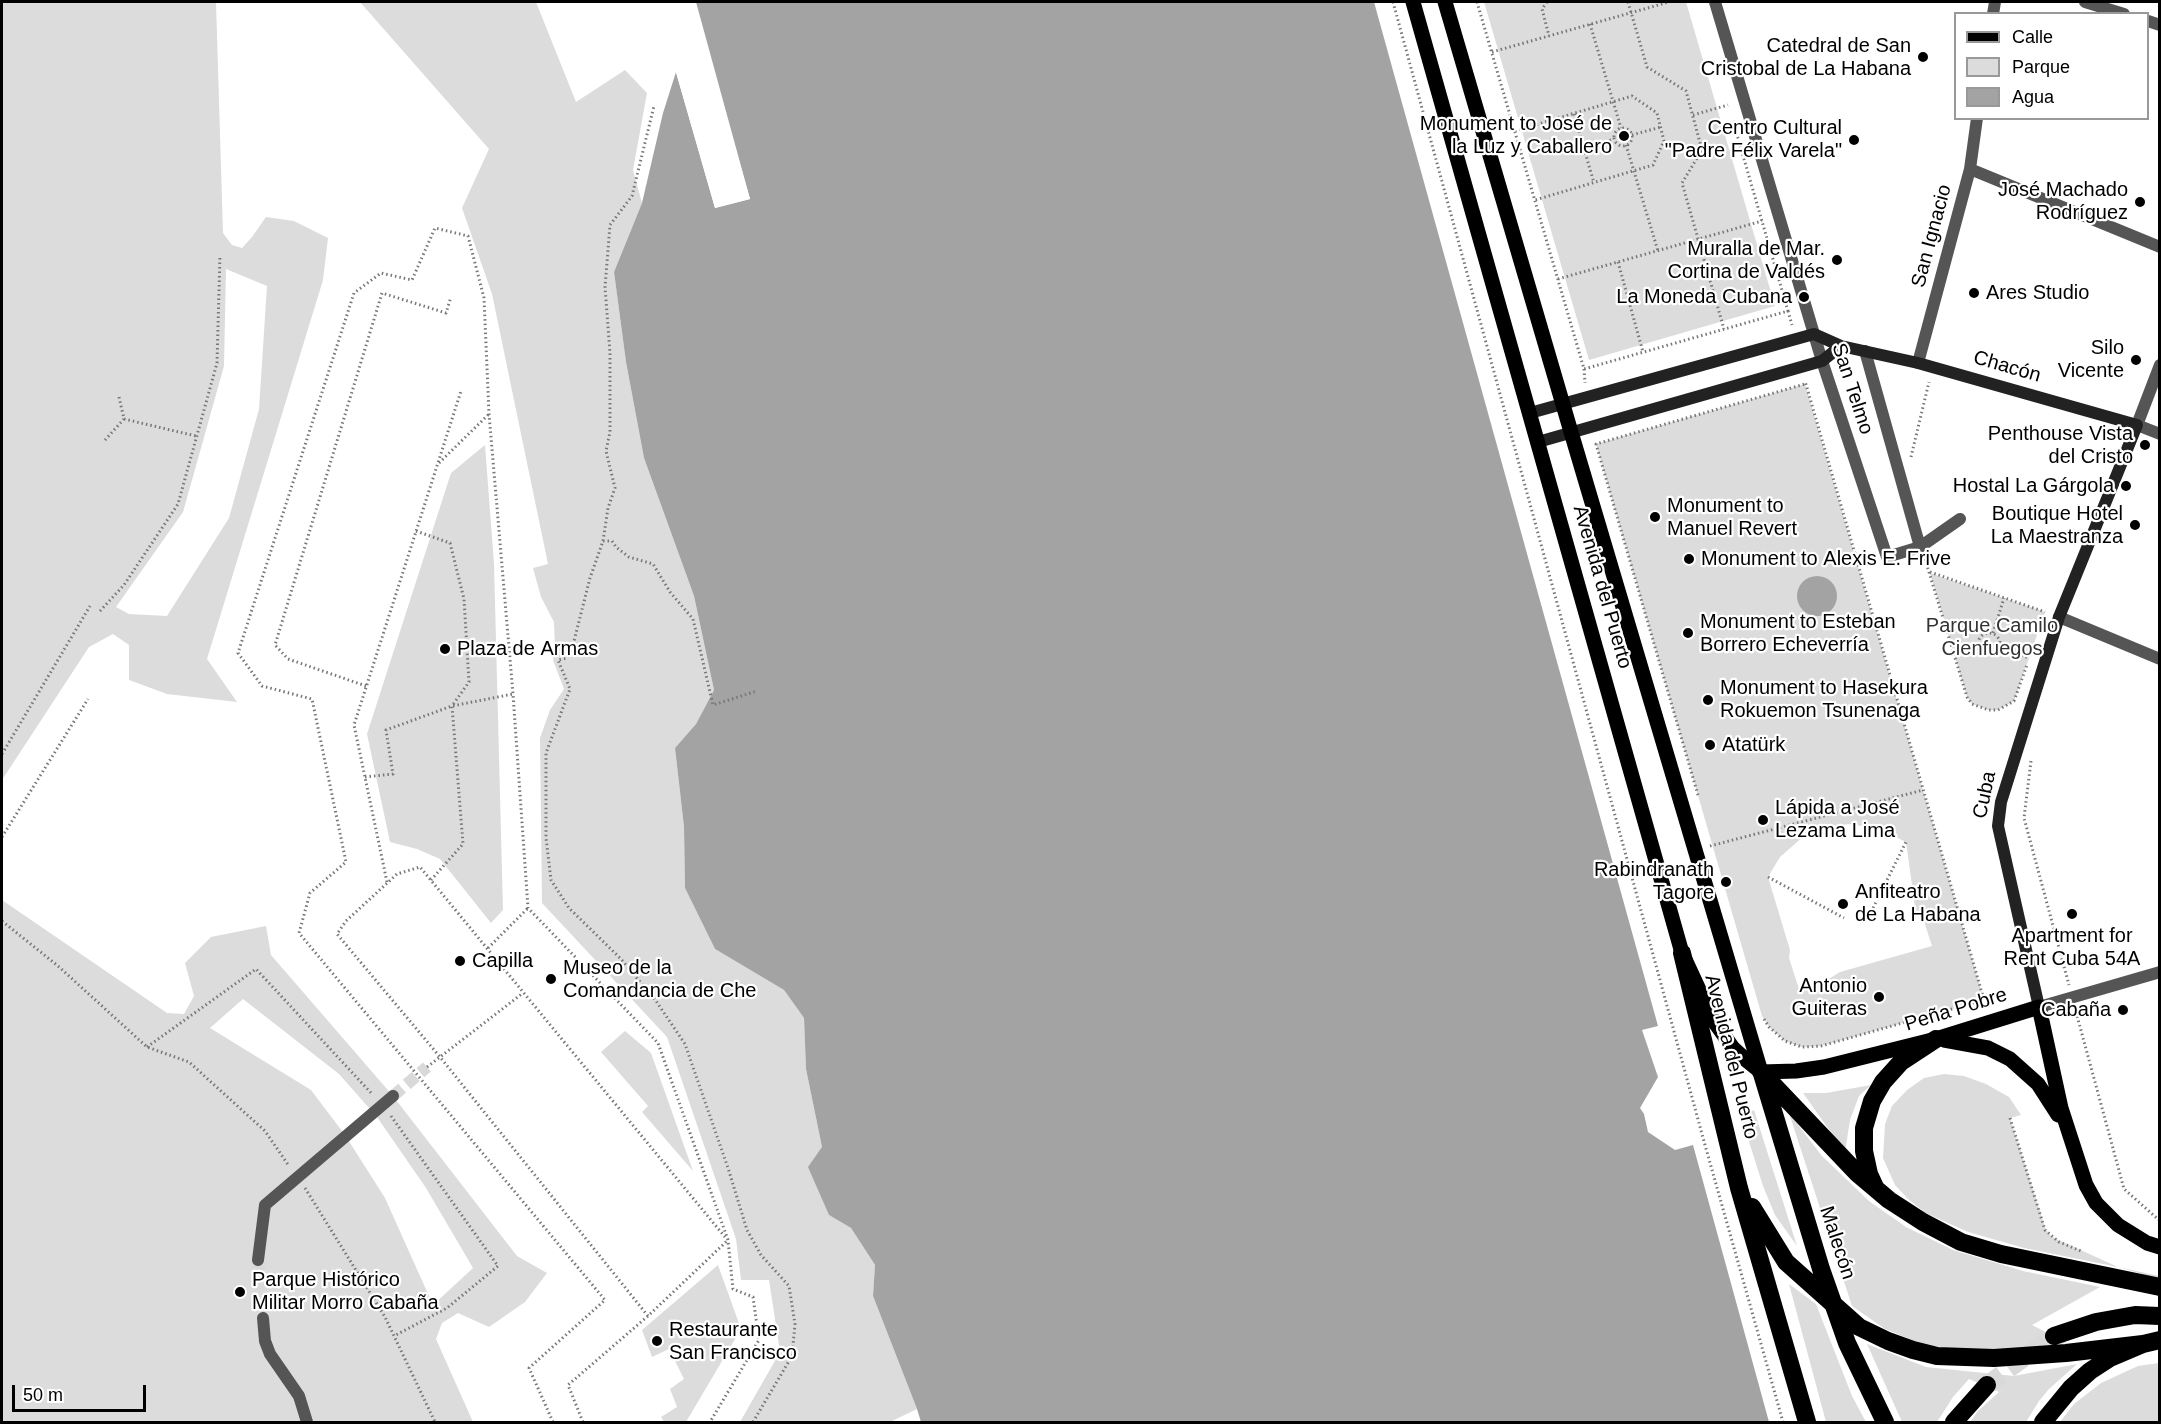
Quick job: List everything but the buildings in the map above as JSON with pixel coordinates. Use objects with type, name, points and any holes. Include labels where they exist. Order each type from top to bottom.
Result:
[{"type":"highway","name":"Avenida del Puerto","points":[[1682,953],[1739,1188]]},
{"type":"highway","points":[[1881,1193],[1871,1179],[1864,1151],[1864,1128],[1868,1110],[1877,1090],[1892,1071],[1901,1062],[1936,1039]]},
{"type":"highway","points":[[1761,1072],[1791,1101],[1843,1159],[1909,1214],[1961,1242],[2001,1254],[2160,1287]]},
{"type":"highway","name":"Malecón","points":[[1761,1072],[1821,1269],[1847,1343],[1885,1422]]},
{"type":"highway","points":[[1739,1188],[1786,1262],[1859,1327],[1888,1341],[1937,1356],[1965,1358],[2066,1353],[2151,1342]]},
{"type":"highway","points":[[1739,1188],[1807,1422]]},
{"type":"highway","points":[[2054,1336],[2096,1322],[2135,1315],[2160,1316]]},
{"type":"highway","points":[[2043,1422],[2071,1388],[2090,1371],[2110,1358],[2151,1342]]},
{"type":"highway","points":[[1954,1422],[1987,1385]]},
{"type":"main road","name":"Avenida del Puerto","points":[[1413,2],[1682,953]]},
{"type":"main road","name":"Avenida del Puerto","points":[[1445,2],[1570,432],[1761,1072]]},
{"type":"main road","points":[[1682,953],[1713,1020],[1733,1048],[1761,1072]]},
{"type":"main road","name":"Peña Pobre","points":[[1761,1072],[1824,1068],[1936,1039],[2039,1007]]},
{"type":"main road","name":"Cuba","points":[[2039,1007],[2061,1108],[2086,1185],[2096,1203],[2118,1225],[2147,1243],[2160,1247]]},
{"type":"main road","points":[[1936,1039],[1959,1041],[1988,1048],[2015,1063],[2031,1076],[2045,1093],[2072,1145]]},
{"type":"street","name":"San Telmo","points":[[1715,2],[1822,361],[1887,557],[1920,546],[1864,351]]},
{"type":"street","points":[[2085,2],[2118,12]]},
{"type":"street","name":"San Ignacio","points":[[1918,363],[1970,169],[1977,120]]},
{"type":"street","points":[[1970,169],[2160,247]]},
{"type":"street","points":[[1530,413],[1814,334]]},
{"type":"street","name":"Chacón","points":[[1814,334],[1841,346],[1933,367],[2137,425],[2160,434]]},
{"type":"street","points":[[1538,442],[1822,361],[1841,346]]},
{"type":"street","name":"Cuba","points":[[2039,1007],[1998,826],[2001,802],[2059,617],[2160,365]]},
{"type":"street","points":[[1920,546],[1960,519]]},
{"type":"street","points":[[2059,617],[2160,659]]},
{"type":"street","name":"Peña Pobre","points":[[2039,1007],[2160,972]]},
{"type":"street","points":[[258,1260],[265,1205],[372,1111],[393,1096]]},
{"type":"street","points":[[263,1318],[265,1341],[270,1354],[299,1396],[307,1422]]},
{"type":"path","points":[[1393,2],[1783,1422]]},
{"type":"path","points":[[1477,2],[1584,369],[1788,310],[1731,116]]},
{"type":"path","points":[[1547,2],[1542,9],[1550,36]]},
{"type":"path","points":[[1628,2],[1647,67],[1686,91],[1702,150],[1682,183],[1724,329]]},
{"type":"path","points":[[1492,52],[1669,2]]},
{"type":"path","points":[[1590,24],[1621,128]]},
{"type":"path","points":[[1514,131],[1632,96],[1657,113],[1664,141],[1653,165],[1535,200]]},
{"type":"path","points":[[1693,115],[1728,105]]},
{"type":"path","points":[[654,106],[632,196],[610,225],[605,287],[610,353],[610,432],[606,451],[615,488],[608,508],[603,541],[590,578],[572,649],[567,658],[558,660],[570,689],[546,753],[546,838],[551,880],[569,909],[621,959],[656,1001],[685,1044],[747,1230],[761,1256],[789,1286],[795,1324],[792,1356],[753,1422]]},
{"type":"path","points":[[1574,114],[1594,183]]},
{"type":"path","points":[[1614,139],[1615,133],[1621,128],[1627,129],[1632,135]]},
{"type":"path","points":[[1632,135],[1661,128]]},
{"type":"path","points":[[1614,139],[1620,145],[1626,145],[1630,142],[1632,135]]},
{"type":"path","points":[[1584,148],[1614,139]]},
{"type":"path","points":[[1626,145],[1658,251]]},
{"type":"path","points":[[1558,279],[1762,221]]},
{"type":"path","points":[[553,1422],[530,1368],[605,1300],[299,933],[310,893],[346,862],[312,699],[262,686],[238,653],[354,292],[381,273],[412,280],[435,228],[468,236],[484,298],[489,414],[513,694],[528,908],[658,1043],[728,1240],[733,1289],[753,1297],[759,1340],[710,1422]]},
{"type":"path","points":[[100,611],[124,585],[178,504],[218,363],[220,255]]},
{"type":"path","points":[[1618,262],[1643,352]]},
{"type":"path","points":[[366,686],[288,659],[275,645],[382,293],[446,313],[451,297]]},
{"type":"path","points":[[1910,463],[1933,367]]},
{"type":"path","points":[[1699,799],[1596,444],[1805,384],[1984,1000],[1821,1046],[1802,1047],[1785,1041],[1769,1027],[1762,1016]]},
{"type":"path","points":[[388,883],[354,725],[461,391]]},
{"type":"path","points":[[119,397],[124,419]]},
{"type":"path","points":[[438,465],[489,414]]},
{"type":"path","points":[[124,419],[196,436]]},
{"type":"path","points":[[105,440],[124,419]]},
{"type":"path","points":[[416,531],[450,543],[464,599],[470,682],[452,706],[463,844],[431,880]]},
{"type":"path","points":[[603,541],[612,541],[629,557],[653,564],[670,592],[693,619],[712,705],[757,691]]},
{"type":"path","points":[[1920,546],[1967,697],[1972,704],[1989,710],[1998,710],[2014,700],[2031,653]]},
{"type":"path","points":[[1930,573],[2059,617]]},
{"type":"path","points":[[1993,633],[2004,598]]},
{"type":"path","points":[[2,754],[90,606]]},
{"type":"path","points":[[2042,622],[2045,612]]},
{"type":"path","points":[[1993,633],[2000,639],[2000,648],[1994,654],[1986,655],[1979,649],[1979,640],[1984,634],[1993,633]]},
{"type":"path","points":[[1954,654],[1979,645]]},
{"type":"path","points":[[2000,648],[2029,658]]},
{"type":"path","points":[[365,777],[393,774],[386,730],[452,706],[513,694]]},
{"type":"path","points":[[2,837],[88,699]]},
{"type":"path","points":[[2032,753],[2024,818],[2124,1189],[2160,1221]]},
{"type":"path","points":[[1694,851],[1923,790]]},
{"type":"path","points":[[1871,912],[1906,842]]},
{"type":"path","points":[[648,1316],[440,1057],[337,934],[346,921],[397,874],[420,867],[728,1240]]},
{"type":"path","points":[[1768,877],[1844,918]]},
{"type":"path","points":[[488,948],[528,908]]},
{"type":"path","points":[[2,921],[58,966],[147,1047],[189,1062],[265,1131],[290,1167]]},
{"type":"path","points":[[427,1067],[523,993]]},
{"type":"path","points":[[2010,1118],[2046,1230],[2060,1242],[2089,1254]]},
{"type":"path","points":[[302,1184],[321,1211],[385,1317],[435,1422]]},
{"type":"path","points":[[583,1422],[568,1385],[648,1316],[728,1240]]},
{"type":"green space","points":[[2,2],[216,2],[223,233],[232,245],[242,248],[266,217],[294,221],[328,238],[323,280],[207,659],[237,702],[167,694],[129,680],[129,645],[113,634],[89,647],[2,780]],"holes":[[[226,269],[267,286],[259,409],[229,518],[167,616],[129,614],[116,607],[183,512],[203,441],[224,366]]]},
{"type":"green space","points":[[360,2],[536,2],[576,102],[625,70],[647,93],[633,170],[642,203],[614,272],[626,362],[644,458],[694,596],[714,690],[696,724],[675,748],[684,827],[685,888],[715,949],[784,990],[804,1018],[806,1069],[822,1147],[829,1215],[851,1228],[875,1265],[873,1296],[917,1409],[890,1422],[740,1422],[780,1352],[769,1280],[741,1280],[736,1239],[667,1037],[542,903],[540,738],[550,710],[564,689],[553,660],[554,622],[541,597],[533,568],[548,564],[492,294],[462,208],[489,149]]},
{"type":"green space","points":[[1484,2],[1686,2],[1775,306],[1589,360]]},
{"type":"green space","points":[[1805,384],[1984,1000],[1821,1046],[1802,1047],[1785,1041],[1769,1027],[1762,1016],[1596,444]],"holes":[[[1848,824],[1877,828],[1906,842],[1916,914],[1922,915],[1932,946],[1840,972],[1824,982],[1799,989],[1768,877],[1780,857],[1804,836],[1820,829]]]},
{"type":"green space","name":"Plaza de Armas","points":[[485,445],[494,564],[503,910],[491,923],[440,859],[417,849],[390,842],[367,734],[451,473]]},
{"type":"green space","name":"Parque Camilo Cienfuegos","points":[[1930,573],[2045,612],[2014,701],[1998,710],[1989,710],[1972,704],[1967,697]]},
{"type":"green space","points":[[2,900],[167,1013],[184,1014],[194,996],[185,963],[211,937],[266,926],[271,955],[393,1096],[517,1256],[547,1273],[525,1302],[489,1327],[458,1313],[442,1323],[436,1339],[473,1422],[2,1422]],"holes":[[[243,999],[339,1074],[377,1117],[426,1188],[473,1268],[433,1305],[385,1198],[345,1135],[311,1090],[210,1028]]]},
{"type":"green space","points":[[625,1031],[651,1053],[693,1171],[642,1112],[648,1106],[601,1052]]},
{"type":"green space","points":[[1944,1074],[1964,1076],[1986,1084],[2009,1097],[2021,1115],[2010,1118],[2046,1230],[2052,1237],[2118,1267],[2024,1248],[1968,1232],[1926,1213],[1895,1185],[1883,1158],[1885,1124],[1892,1106],[1907,1090],[1924,1078]]},
{"type":"green space","points":[[1871,1085],[1859,1096],[1850,1120],[1845,1152],[1803,1093],[1826,1093]]},
{"type":"green space","points":[[1754,1110],[1797,1246],[1775,1215],[1763,1186],[1741,1116]]},
{"type":"green space","points":[[1789,1113],[1822,1156],[1869,1201],[1906,1227],[1953,1250],[2023,1271],[2100,1287],[2032,1325],[2067,1343],[2016,1350],[1966,1350],[1925,1345],[1885,1329],[1852,1306]]},
{"type":"green space","points":[[718,1265],[741,1329],[686,1422],[664,1422],[661,1417],[677,1407],[670,1389],[684,1379],[669,1349],[652,1357],[642,1330]]},
{"type":"green space","points":[[2118,1267],[2159,1276],[2159,1279]]},
{"type":"green space","points":[[1789,1284],[1816,1304],[1852,1396],[1866,1422],[1826,1422]]},
{"type":"green space","points":[[1867,1344],[1926,1367],[2014,1376],[2077,1364],[2049,1389],[2026,1422],[1970,1422],[1978,1411],[1999,1392],[1969,1379],[1953,1397],[1937,1422],[1902,1422]]},
{"type":"green space","points":[[2159,1363],[2159,1422],[2060,1422],[2074,1404],[2101,1383],[2138,1366]]},
{"type":"water","points":[[694,2],[1374,2],[1658,1026],[1642,1030],[1658,1077],[1640,1108],[1644,1114],[1648,1132],[1675,1150],[1693,1145],[1769,1422],[921,1422],[873,1296],[875,1265],[851,1228],[829,1215],[808,1167],[822,1147],[806,1069],[804,1018],[784,990],[715,949],[685,888],[684,827],[675,748],[696,724],[714,690],[694,596],[644,458],[626,362],[614,272],[642,203],[663,113],[676,72],[715,208],[750,199]]},
{"type":"water","points":[[1817,576],[1831,582],[1837,596],[1831,610],[1817,616],[1803,610],[1797,596],[1803,582]]},
{"type":"pier","points":[[691,2],[696,2],[750,199],[715,208],[675,69],[679,71],[717,204],[747,197]]},
{"type":"tunnel","points":[[393,1096],[427,1067]]},
{"type":"tunnel","points":[[258,1260],[263,1318]]},
{"type":"tunnel","points":[[1987,1385],[2054,1336]]},
{"type":"place","name":"Catedral de San Cristobal de La Habana","points":[[1923,57]]},
{"type":"place","name":"Monument to José de la Luz y Caballero","points":[[1624,136]]},
{"type":"place","name":"Centro Cultural \"Padre Félix Varela\"","points":[[1854,140]]},
{"type":"place","name":"José Machado Rodríguez","points":[[2140,202]]},
{"type":"place","name":"Muralla de Mar. Cortina de Valdés","points":[[1837,260]]},
{"type":"place","name":"Ares Studio","points":[[1974,293]]},
{"type":"place","name":"La Moneda Cubana","points":[[1804,297]]},
{"type":"place","name":"Silo Vicente","points":[[2136,360]]},
{"type":"place","name":"Penthouse Vista del Cristo","points":[[2145,445]]},
{"type":"place","name":"Hostal La Gárgola","points":[[2126,486]]},
{"type":"place","name":"Monument to Manuel Revert","points":[[1655,517]]},
{"type":"place","name":"Boutique Hotel La Maestranza","points":[[2135,525]]},
{"type":"place","name":"Monument to Alexis E. Frive","points":[[1689,559]]},
{"type":"place","name":"Monument to Esteban Borrero Echeverría","points":[[1688,633]]},
{"type":"place","name":"Plaza de Armas","points":[[445,649]]},
{"type":"place","name":"Monument to Hasekura Rokuemon Tsunenaga","points":[[1708,700]]},
{"type":"place","name":"Atatürk","points":[[1710,745]]},
{"type":"place","name":"Lápida a José Lezama Lima","points":[[1763,820]]},
{"type":"place","name":"Rabindranath Tagore","points":[[1726,882]]},
{"type":"place","name":"Anfiteatro de La Habana","points":[[1843,904]]},
{"type":"place","name":"Apartment for Rent Cuba 54A","points":[[2072,914]]},
{"type":"place","name":"Capilla","points":[[460,961]]},
{"type":"place","name":"Museo de la Comandancia de Che","points":[[551,979]]},
{"type":"place","name":"Antonio Guiteras","points":[[1879,997]]},
{"type":"place","name":"Cabaña","points":[[2123,1010]]},
{"type":"place","name":"Parque Histórico Militar Morro Cabaña","points":[[240,1292]]},
{"type":"place","name":"Restaurante San Francisco","points":[[657,1341]]}]
